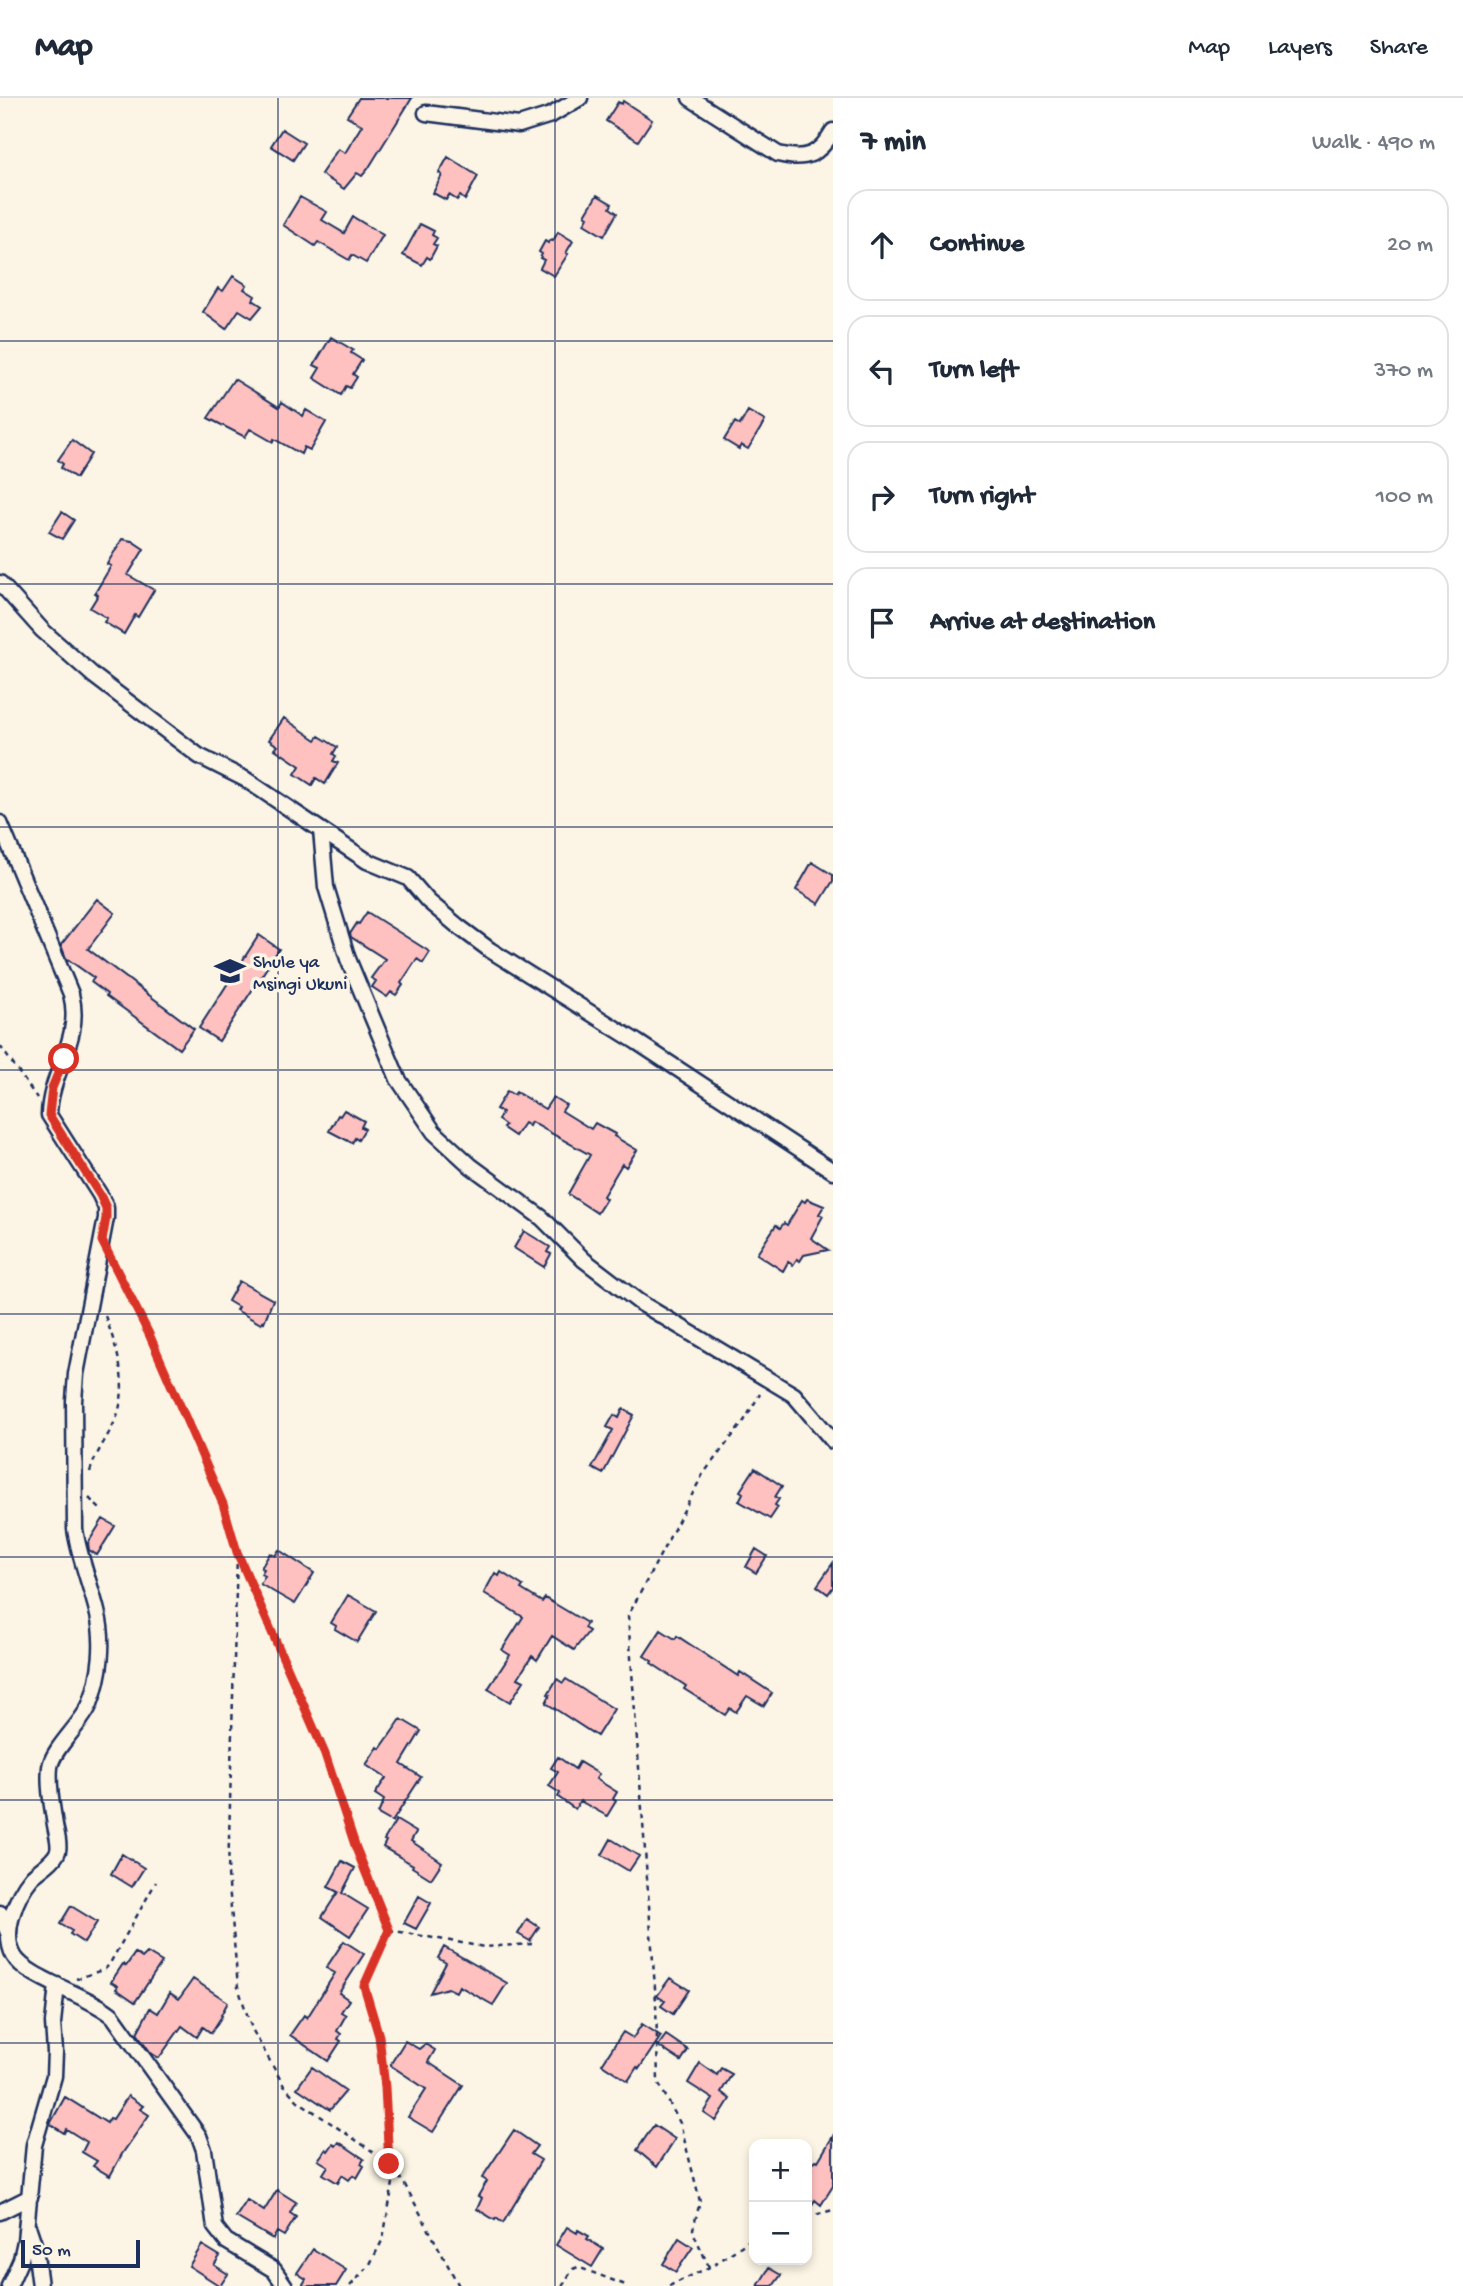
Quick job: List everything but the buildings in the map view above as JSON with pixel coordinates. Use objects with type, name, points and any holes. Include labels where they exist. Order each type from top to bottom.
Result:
[{"type":"street","points":[[426,113],[519,125],[551,116],[580,98]]},
{"type":"street","points":[[690,98],[778,154],[792,157],[817,151],[825,145],[833,131]]},
{"type":"street","points":[[0,583],[42,630],[94,677],[200,755],[245,779],[367,861],[408,878],[428,901],[490,950],[637,1042],[833,1171]]},
{"type":"street","points":[[0,823],[75,1006],[72,1037],[52,1088],[49,1115],[106,1208],[74,1387],[76,1542],[98,1614],[101,1661],[86,1713],[51,1764],[51,1796],[58,1850],[52,1860],[33,1877],[18,1900],[9,1946],[18,1962],[113,2016],[199,2136],[204,2150],[215,2227],[226,2241],[274,2270],[285,2286]]},
{"type":"street","points":[[321,830],[326,887],[348,959],[398,1079],[434,1132],[471,1166],[542,1218],[584,1260],[639,1301],[794,1395],[833,1441]]},
{"type":"street","points":[[0,1913],[9,1936]]},
{"type":"street","points":[[9,2286],[21,2259],[34,2146],[54,2076],[53,2023],[57,1985]]},
{"type":"street","points":[[0,2212],[30,2197]]},
{"type":"street","points":[[27,2224],[35,2247],[40,2286]]},
{"type":"path","points":[[0,1046],[49,1115]]},
{"type":"path","points":[[102,1241],[149,1334],[223,1504],[237,1552],[325,1754],[356,1848],[389,1930],[364,1986],[379,2036],[389,2164]]},
{"type":"path","points":[[88,1480],[93,1463],[118,1411],[122,1370],[119,1353],[93,1284]]},
{"type":"path","points":[[709,2267],[694,2234],[699,2202],[680,2123],[658,2082],[656,2002],[628,1616],[703,1474],[744,1421],[769,1379]]},
{"type":"path","points":[[87,1496],[100,1510]]},
{"type":"path","points":[[237,1552],[228,1874],[238,1987],[252,2029],[284,2086],[298,2101],[396,2171],[459,2286]]},
{"type":"path","points":[[57,1985],[105,1969],[109,1965],[156,1882]]},
{"type":"path","points":[[389,1930],[484,1947],[532,1944]]},
{"type":"path","points":[[350,2286],[369,2266],[383,2239],[396,2171]]},
{"type":"path","points":[[812,2216],[833,2210]]},
{"type":"path","points":[[669,2286],[709,2267],[749,2240]]},
{"type":"path","points":[[562,2286],[573,2269],[578,2267],[628,2286]]},
{"type":"place","name":"Shule ya Msingi Ukuni","points":[[230,971]]},
{"type":"route","points":[[64,1059],[52,1088],[49,1115],[106,1208],[102,1241],[149,1334],[223,1504],[237,1552],[325,1754],[356,1848],[389,1930],[364,1986],[379,2036],[389,2164]]}]
